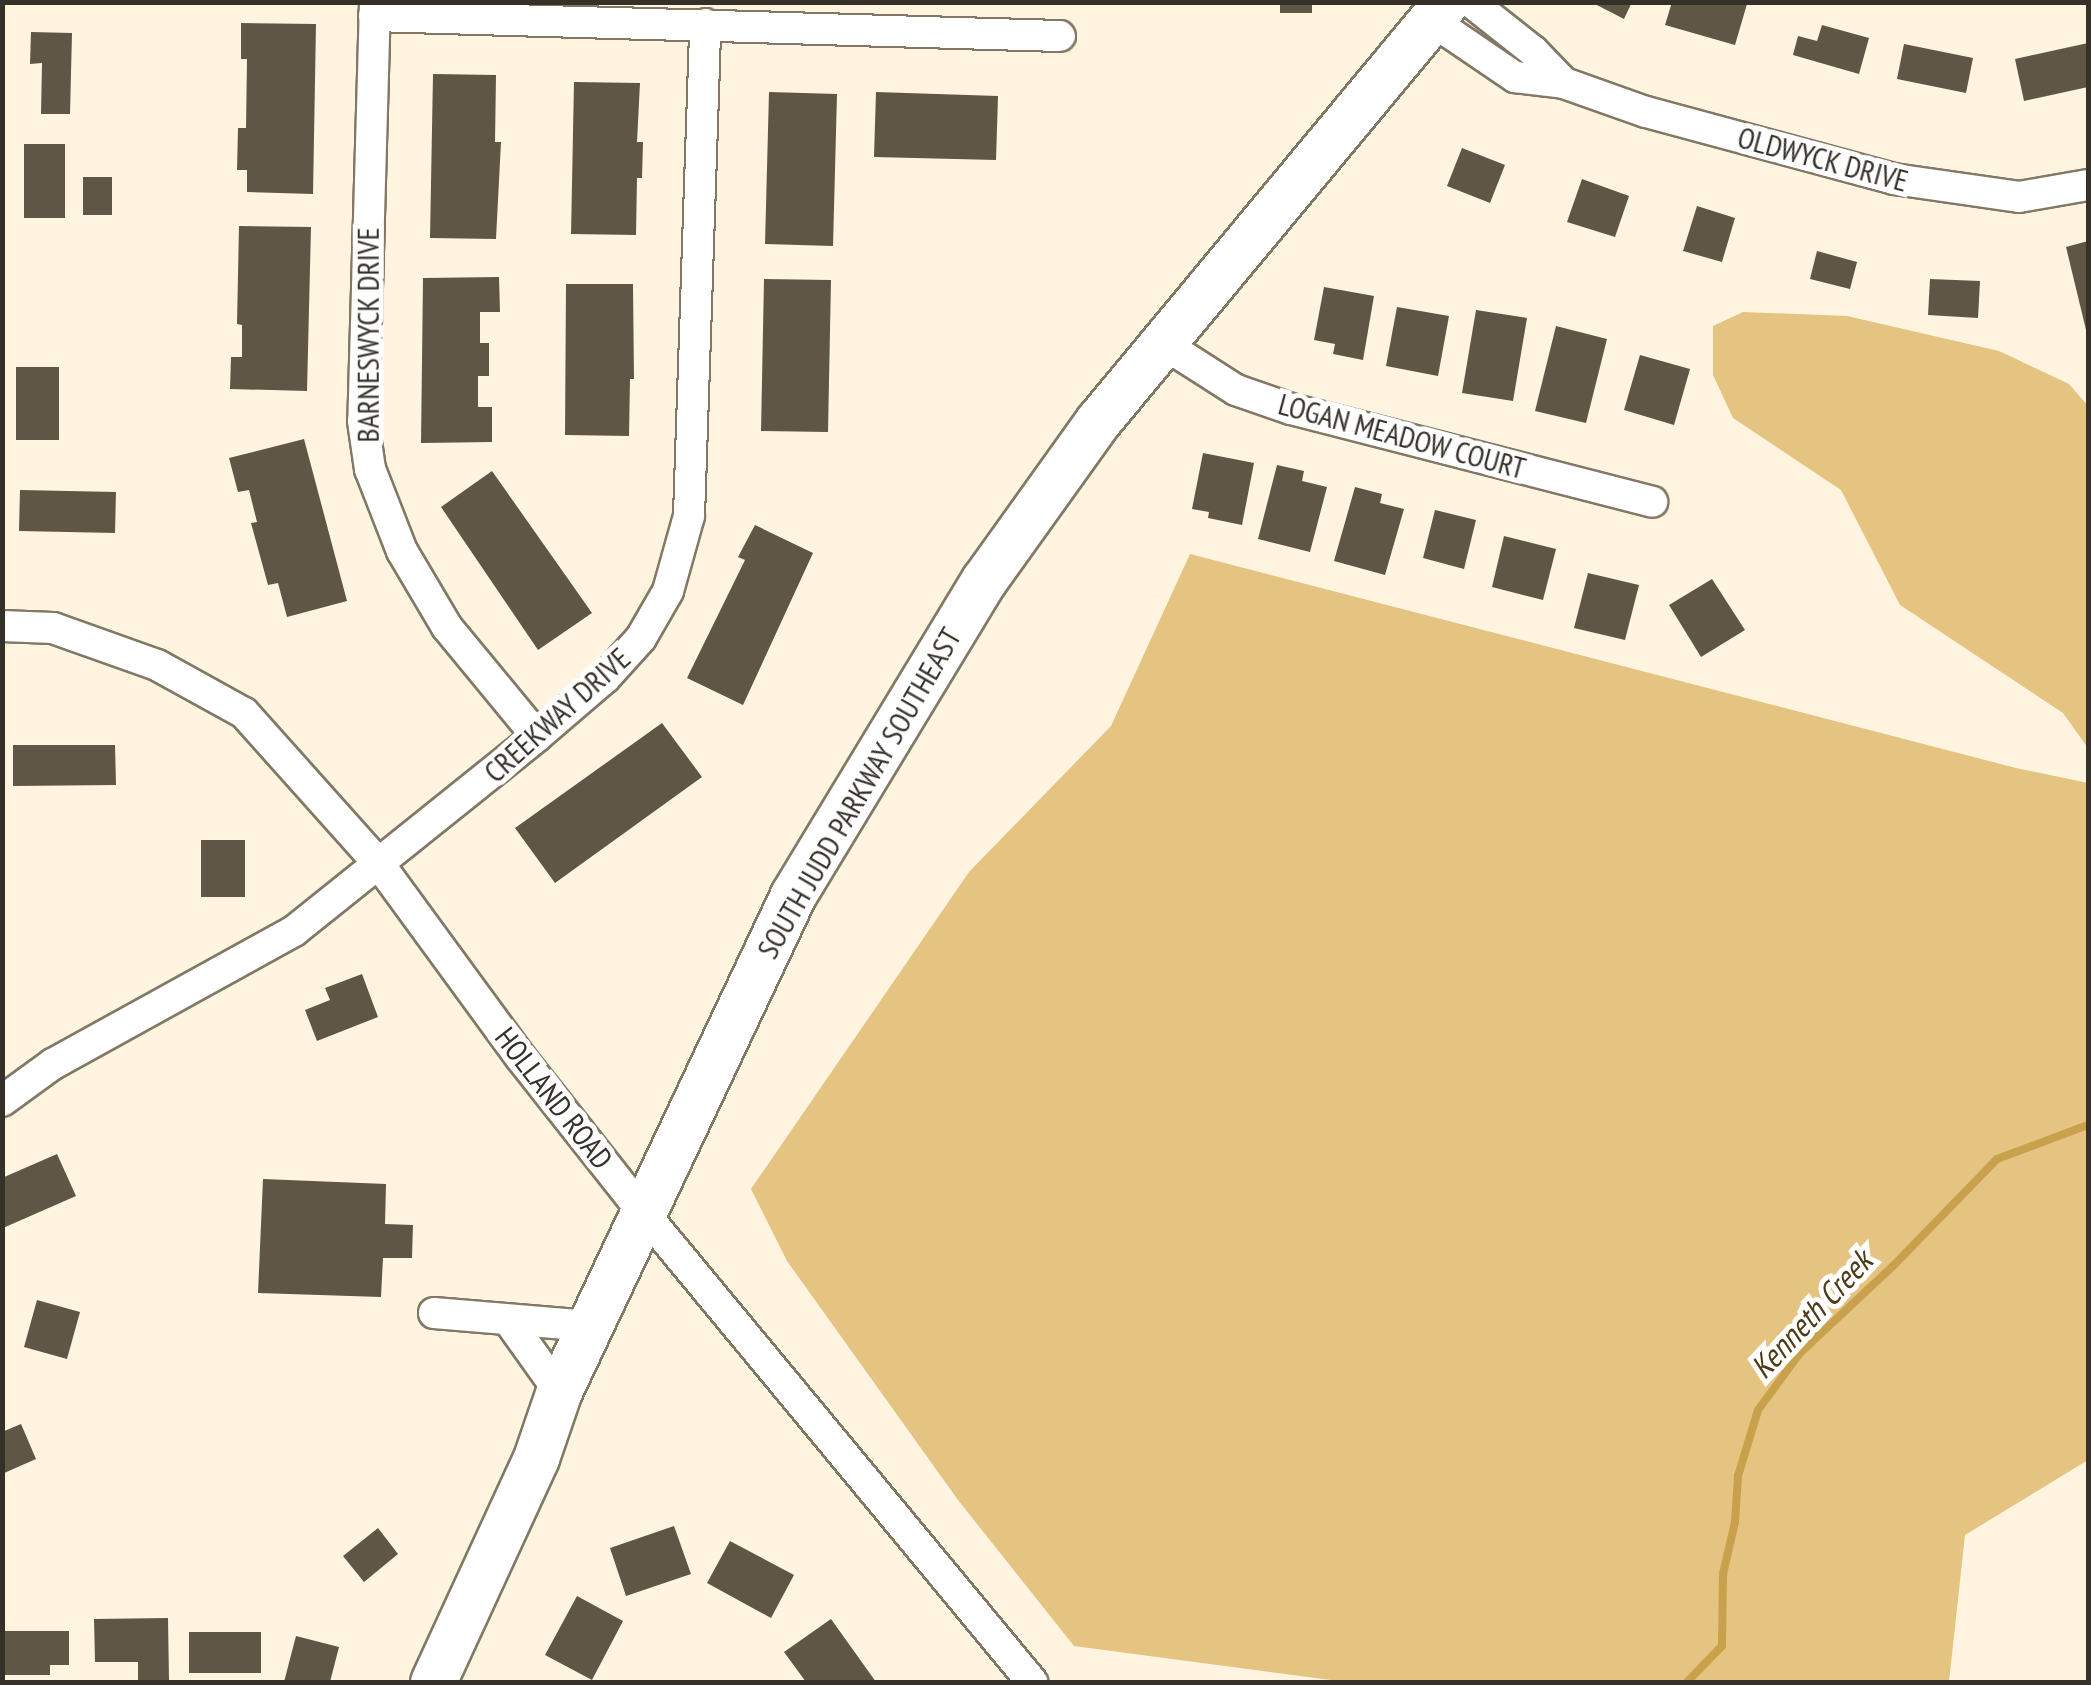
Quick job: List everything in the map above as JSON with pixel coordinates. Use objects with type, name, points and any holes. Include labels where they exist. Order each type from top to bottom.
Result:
[{"type":"highway","name":"SOUTH JUDD PARKWAY SOUTHEAST","points":[[433,1682],[536,1458],[559,1391],[793,895],[984,580],[1098,421],[1438,11]]},
{"type":"street","name":"OLDWYCK DRIVE","points":[[1471,2],[1533,51],[1564,83]]},
{"type":"street","points":[[375,9],[1060,36]]},
{"type":"street","name":"BARNESWYCK DRIVE","points":[[375,9],[362,421],[370,469],[402,551],[447,627],[537,736]]},
{"type":"street","name":"OLDWYCK DRIVE","points":[[1438,11],[1515,77],[1564,83],[1646,112],[1952,190],[2019,197],[2088,185]]},
{"type":"street","name":"CREEKWAY DRIVE","points":[[2,1101],[53,1064],[294,931],[537,736],[605,678],[642,638],[668,591],[690,516],[705,24]]},
{"type":"street","name":"LOGAN MEADOW COURT","points":[[1164,344],[1236,390],[1291,409],[1652,502]]},
{"type":"street","name":"HOLLAND ROAD","points":[[2,626],[53,628],[158,665],[244,713],[380,864],[521,1058],[642,1212],[1032,1682]]},
{"type":"street","points":[[434,1313],[589,1326]]},
{"type":"street","points":[[509,1321],[559,1391]]},
{"type":"shaded area","points":[[1743,312],[1847,316],[1999,351],[2069,384],[2088,406],[2088,748],[2063,713],[1900,605],[1841,490],[1733,418],[1713,375],[1713,326]]},
{"type":"shaded area","points":[[1190,554],[2016,768],[2088,783],[2088,1460],[1965,1535],[1949,1682],[1346,1682],[1074,1646],[958,1500],[787,1261],[751,1189],[969,872],[1111,726]]},
{"type":"building","points":[[1280,2],[1312,2],[1312,13],[1280,13]]},
{"type":"building","points":[[1591,2],[1632,2],[1624,19]]},
{"type":"building","points":[[1672,2],[1747,4],[1735,45],[1665,25]]},
{"type":"building","points":[[241,23],[316,24],[313,194],[247,192],[247,170],[237,170],[238,128],[246,128],[247,59],[241,59]]},
{"type":"building","points":[[1822,25],[1869,38],[1859,74],[1793,55],[1798,36],[1817,41]]},
{"type":"building","points":[[31,32],[72,33],[70,114],[41,114],[42,63],[30,64]]},
{"type":"building","points":[[2088,43],[2088,87],[2024,101],[2015,59]]},
{"type":"building","points":[[1904,44],[1973,58],[1966,93],[1897,79]]},
{"type":"building","points":[[433,74],[496,75],[495,142],[501,142],[496,239],[430,238]]},
{"type":"building","points":[[574,82],[640,83],[637,142],[643,142],[642,178],[637,178],[636,235],[571,234]]},
{"type":"building","points":[[769,92],[837,94],[833,246],[765,244]]},
{"type":"building","points":[[876,92],[998,96],[996,160],[874,157]]},
{"type":"building","points":[[24,144],[65,144],[65,218],[24,218]]},
{"type":"building","points":[[1462,148],[1505,165],[1490,203],[1447,186]]},
{"type":"building","points":[[83,177],[112,177],[112,215],[83,215]]},
{"type":"building","points":[[1582,179],[1629,196],[1615,237],[1567,222]]},
{"type":"building","points":[[1697,206],[1735,218],[1722,262],[1683,251]]},
{"type":"building","points":[[239,226],[311,227],[307,391],[230,389],[231,357],[242,357],[242,325],[237,324]]},
{"type":"building","points":[[2088,241],[2088,334],[2087,334],[2066,247]]},
{"type":"building","points":[[1817,251],[1857,262],[1850,289],[1810,279]]},
{"type":"building","points":[[499,277],[500,312],[480,312],[480,343],[489,343],[489,376],[478,376],[478,407],[492,407],[492,442],[421,443],[423,278]]},
{"type":"building","points":[[764,279],[831,280],[828,432],[761,431]]},
{"type":"building","points":[[1930,279],[1980,281],[1978,318],[1928,315]]},
{"type":"building","points":[[566,284],[633,284],[634,379],[630,379],[629,436],[565,435]]},
{"type":"building","points":[[1324,287],[1374,296],[1363,360],[1333,354],[1335,344],[1314,340]]},
{"type":"building","points":[[1397,307],[1449,316],[1438,376],[1386,366]]},
{"type":"building","points":[[1476,310],[1527,318],[1513,401],[1462,393]]},
{"type":"building","points":[[1556,326],[1607,339],[1586,423],[1535,411]]},
{"type":"building","points":[[1640,355],[1690,369],[1674,425],[1624,410]]},
{"type":"building","points":[[16,367],[59,367],[59,440],[16,440]]},
{"type":"building","points":[[304,439],[347,601],[287,617],[278,583],[268,585],[251,523],[257,522],[249,490],[238,492],[229,458]]},
{"type":"building","points":[[1203,453],[1254,463],[1242,525],[1208,518],[1209,512],[1192,509]]},
{"type":"building","points":[[1277,465],[1304,471],[1302,481],[1327,487],[1310,552],[1258,539]]},
{"type":"building","points":[[492,471],[592,613],[538,650],[441,507]]},
{"type":"building","points":[[1355,487],[1382,494],[1380,503],[1404,509],[1385,575],[1334,561]]},
{"type":"building","points":[[20,490],[116,492],[115,533],[19,531]]},
{"type":"building","points":[[1435,510],[1476,520],[1464,569],[1423,558]]},
{"type":"building","points":[[755,525],[813,553],[743,705],[687,678],[745,560],[738,557]]},
{"type":"building","points":[[1504,536],[1556,549],[1543,600],[1492,587]]},
{"type":"building","points":[[1588,573],[1639,585],[1625,640],[1574,628]]},
{"type":"building","points":[[1712,579],[1745,630],[1701,657],[1669,605]]},
{"type":"building","points":[[662,723],[702,777],[555,883],[515,828]]},
{"type":"building","points":[[13,745],[115,745],[116,785],[13,786]]},
{"type":"building","points":[[201,840],[245,840],[245,897],[201,897]]},
{"type":"building","points":[[362,974],[378,1017],[317,1041],[305,1010],[330,1000],[325,988]]},
{"type":"building","points":[[57,1154],[76,1196],[3,1228],[2,1178]]},
{"type":"building","points":[[263,1179],[386,1184],[385,1224],[413,1225],[412,1258],[383,1258],[381,1297],[258,1293]]},
{"type":"building","points":[[37,1300],[80,1312],[67,1359],[24,1347]]},
{"type":"building","points":[[21,1424],[36,1459],[2,1474],[2,1432]]},
{"type":"building","points":[[674,1526],[691,1574],[626,1596],[610,1548]]},
{"type":"building","points":[[378,1528],[398,1554],[364,1582],[343,1556]]},
{"type":"building","points":[[730,1541],[794,1575],[771,1618],[707,1583]]},
{"type":"building","points":[[577,1596],[623,1621],[592,1680],[545,1655]]},
{"type":"building","points":[[168,1618],[169,1680],[138,1680],[138,1662],[95,1662],[94,1619]]},
{"type":"building","points":[[831,1619],[876,1682],[806,1682],[784,1652]]},
{"type":"building","points":[[2,1631],[69,1631],[69,1665],[50,1665],[50,1675],[2,1675]]},
{"type":"building","points":[[189,1632],[261,1632],[261,1673],[189,1673]]},
{"type":"building","points":[[296,1636],[339,1647],[330,1682],[284,1682]]},
{"type":"waterway","name":"Kenneth Creek","points":[[1687,1682],[1722,1646],[1723,1574],[1735,1522],[1738,1476],[1758,1410],[1800,1353],[1895,1264],[1997,1159],[2088,1125]]}]
